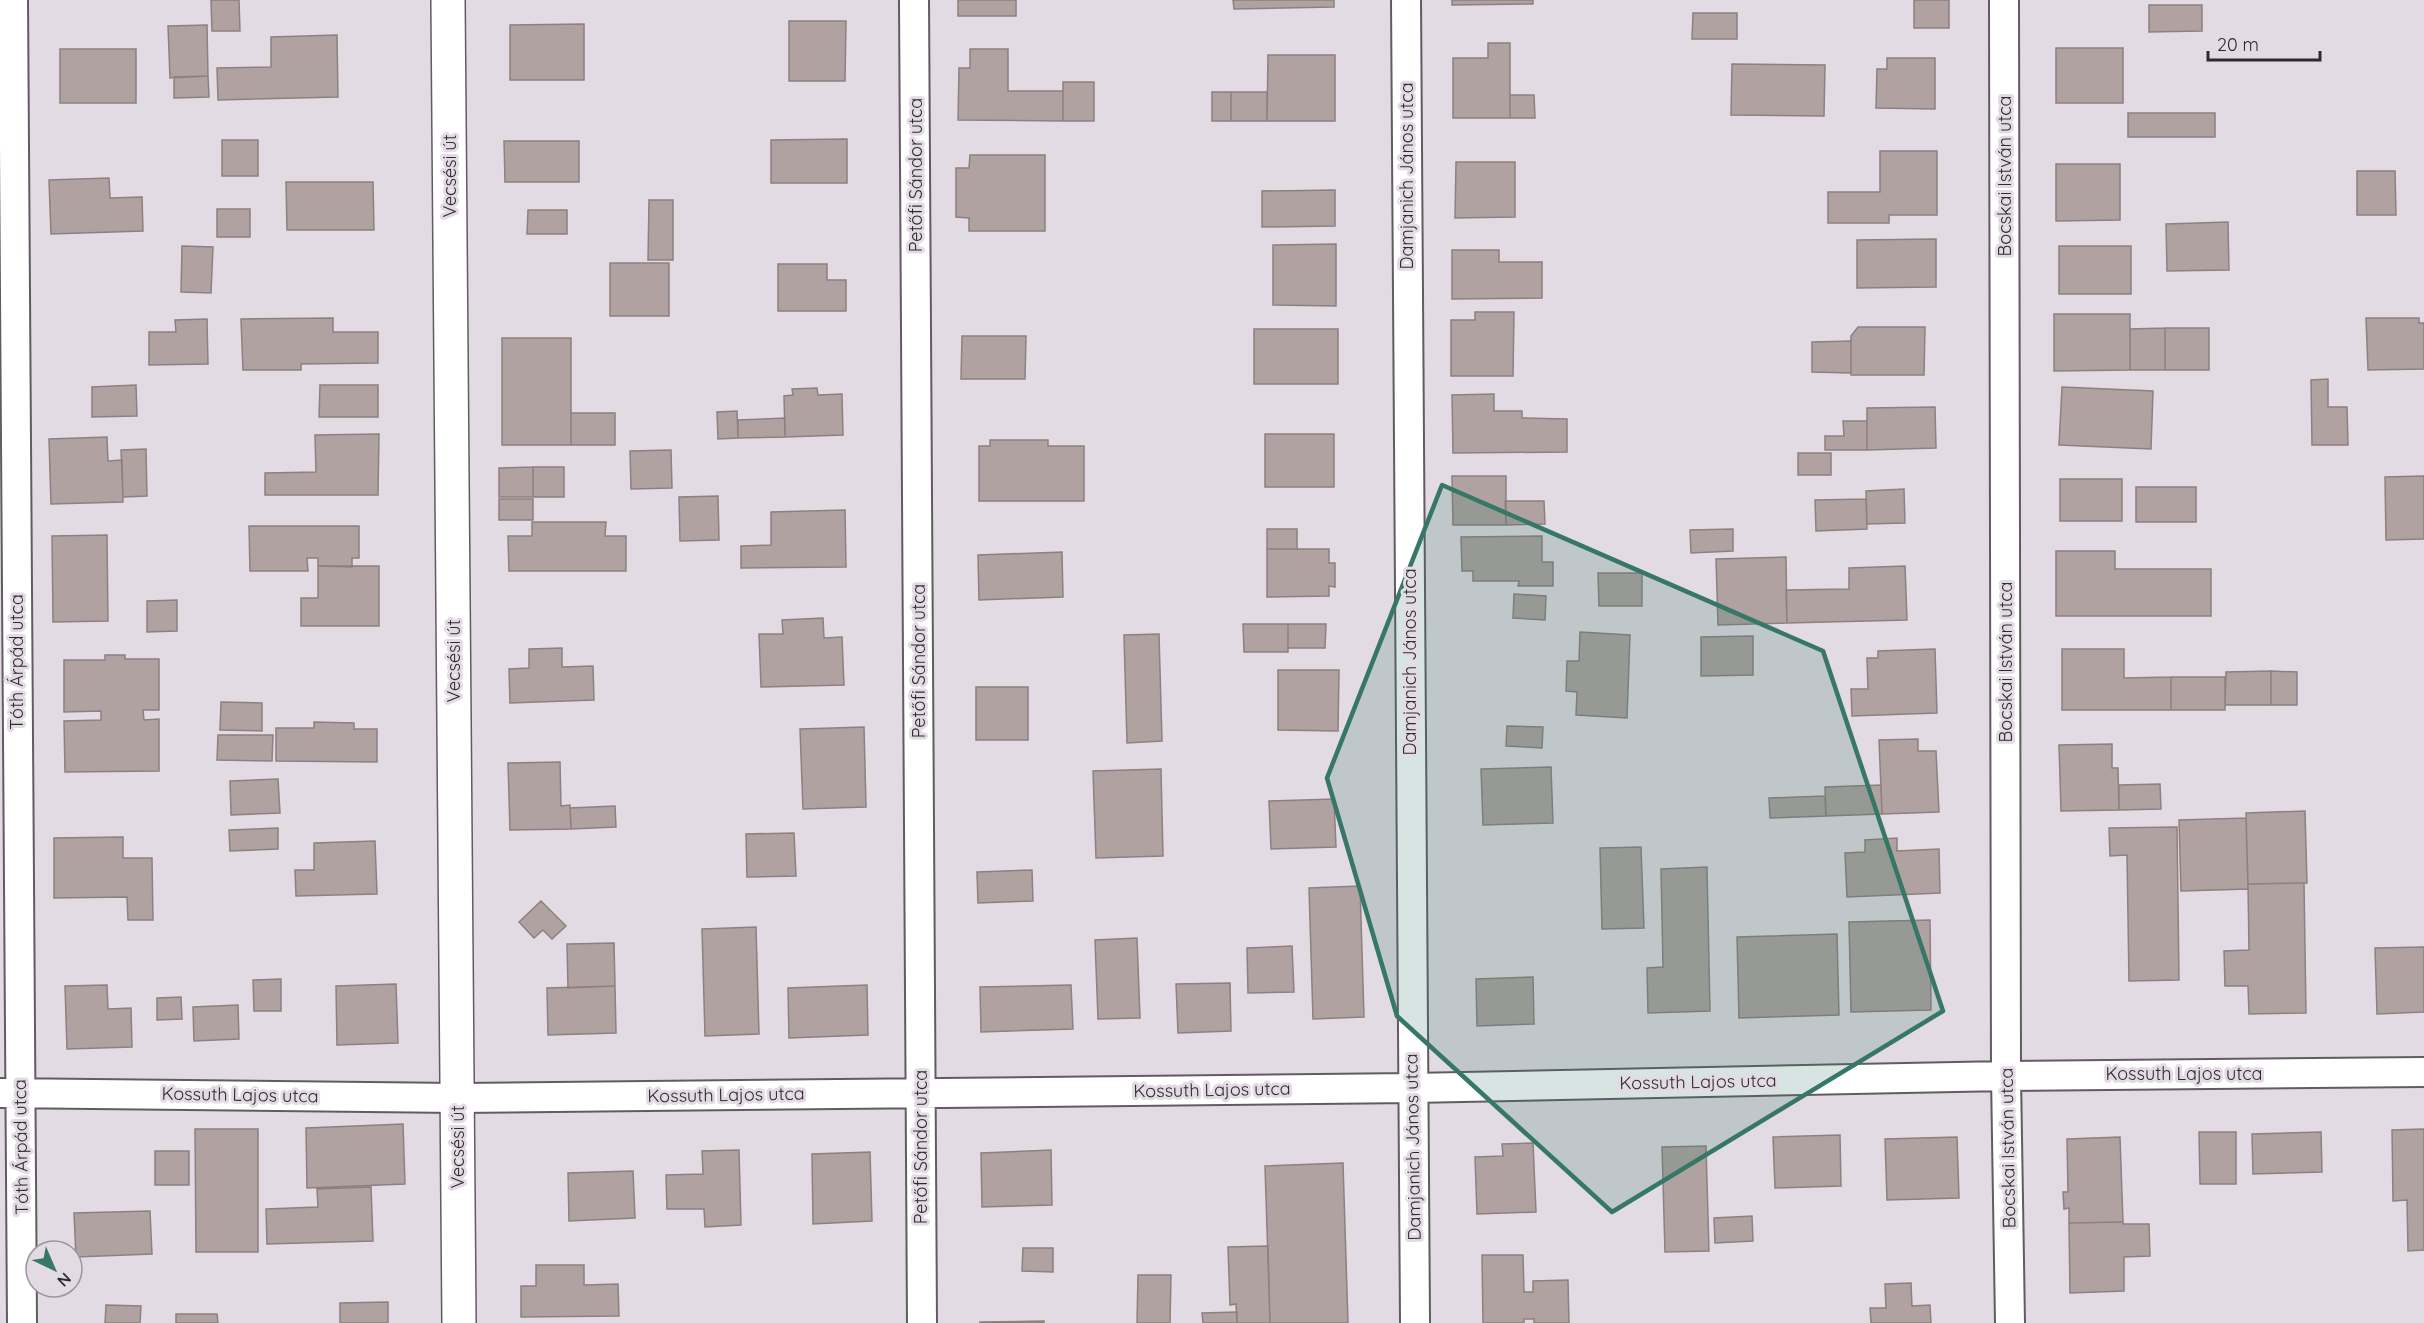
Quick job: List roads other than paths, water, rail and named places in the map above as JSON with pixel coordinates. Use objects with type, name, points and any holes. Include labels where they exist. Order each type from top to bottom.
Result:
[{"type":"main road","name":"Vecsési út","points":[[448,0],[459,1323]]},
{"type":"street","name":"Tóth Árpád utca","points":[[13,0],[10,1093],[22,1323]]},
{"type":"street","name":"Petőfi Sándor utca","points":[[914,0],[922,1323]]},
{"type":"street","name":"Damjanich János utca","points":[[1406,0],[1415,1323]]},
{"type":"street","name":"Bocskai István utca","points":[[2004,0],[2007,1076],[2010,1323]]},
{"type":"street","name":"Kossuth Lajos utca","points":[[10,1093],[458,1098],[1412,1088],[2007,1076],[2424,1072]]}]
